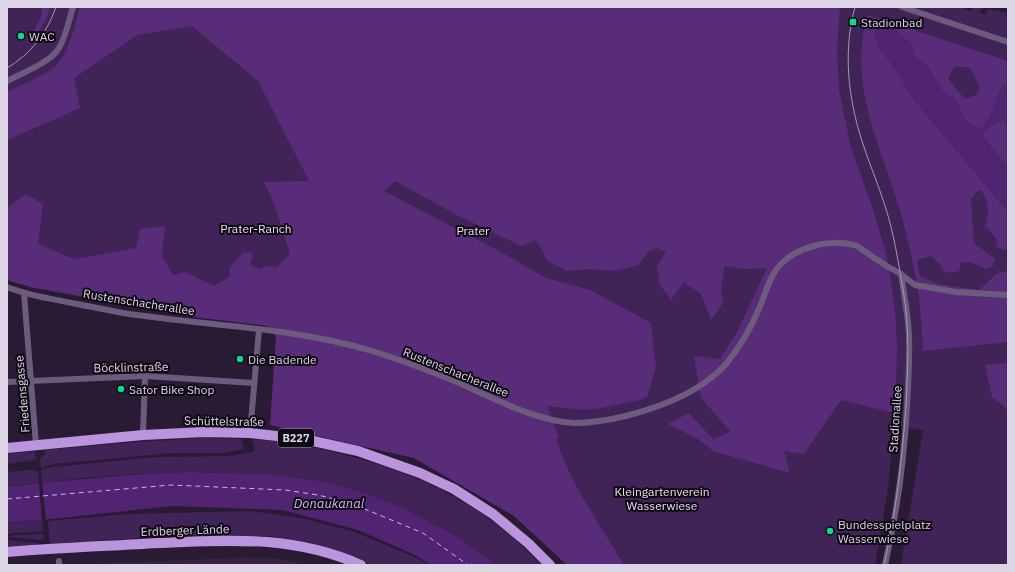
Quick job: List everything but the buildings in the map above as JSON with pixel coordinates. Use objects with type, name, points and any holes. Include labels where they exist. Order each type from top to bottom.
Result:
[{"type":"main road","name":"Schüttelstraße","points":[[7,448],[143,435],[204,432],[250,433],[304,439],[358,451],[420,473],[454,489],[493,514],[550,565]]},
{"type":"main road","name":"Erdberger Lände","points":[[7,552],[129,545],[260,540],[314,548],[341,556],[361,565]]},
{"type":"street","points":[[7,81],[41,64],[53,55],[63,39],[73,7]]},
{"type":"street","points":[[902,7],[1008,42]]},
{"type":"street","name":"Rustenschacherallee","points":[[7,287],[24,293],[123,313],[326,339],[420,366],[512,406],[550,420],[572,423],[598,421],[624,416],[670,401],[698,386],[716,373],[725,364],[748,331],[770,284],[781,265],[800,252],[818,245],[842,243],[856,246],[901,274]]},
{"type":"street","points":[[901,274],[916,285],[956,292],[1008,295]]},
{"type":"street","name":"Stadionallee","points":[[885,565],[891,540],[903,461],[909,367],[908,322],[901,274]]},
{"type":"street","name":"Friedensgasse","points":[[24,293],[36,445]]},
{"type":"street","points":[[250,433],[259,330]]},
{"type":"street","points":[[143,435],[145,376]]},
{"type":"street","name":"Böcklinstraße","points":[[7,382],[145,376],[254,382]]},
{"type":"shaded area","points":[[41,7],[50,7],[49,12],[38,32],[28,45],[42,14]]},
{"type":"shaded area","name":"Prater","points":[[80,7],[840,7],[837,49],[839,90],[851,148],[873,209],[886,254],[895,310],[897,346],[895,413],[841,400],[804,454],[784,451],[790,473],[713,451],[698,439],[668,424],[689,413],[713,439],[731,432],[701,398],[694,356],[720,359],[737,332],[767,268],[743,269],[725,266],[721,288],[723,303],[711,320],[701,294],[684,282],[671,300],[659,284],[657,266],[666,252],[657,248],[648,252],[639,265],[615,271],[589,269],[567,271],[548,261],[536,240],[521,246],[455,214],[395,181],[384,191],[501,252],[546,278],[590,290],[651,323],[656,367],[648,396],[643,399],[602,408],[584,410],[547,406],[559,437],[556,438],[569,471],[586,503],[624,565],[567,565],[514,516],[414,458],[270,425],[276,337],[268,326],[186,316],[30,287],[7,280],[7,208],[26,194],[43,204],[38,244],[74,259],[136,248],[140,229],[165,226],[162,256],[173,275],[186,272],[214,286],[229,277],[230,268],[243,252],[253,253],[250,265],[260,269],[267,266],[277,267],[290,254],[275,206],[264,182],[309,181],[258,81],[192,26],[138,35],[74,78],[80,108],[7,140],[7,92],[47,72],[58,63],[67,49]]},
{"type":"shaded area","points":[[868,15],[1008,61],[1008,85],[1003,86],[1001,89],[991,115],[986,123],[979,129],[965,120],[957,101],[942,91],[927,65],[915,57],[911,43],[892,28],[880,25],[876,29],[874,36],[882,53],[889,60],[915,101],[1008,212],[1008,249],[1004,250],[997,247],[996,238],[985,226],[988,212],[986,200],[981,190],[976,192],[971,200],[974,243],[995,259],[993,266],[986,269],[970,262],[961,263],[959,271],[951,273],[944,271],[940,264],[931,256],[917,260],[920,276],[938,284],[979,290],[996,274],[1006,271],[1008,272],[1008,342],[923,351],[920,305],[910,251],[900,210],[876,140],[864,93],[862,45]],"holes":[[[955,67],[968,67],[973,73],[980,88],[976,95],[965,99],[948,79]]]},
{"type":"shaded area","points":[[1003,120],[1008,126],[1008,167],[984,138],[984,132],[995,123]]},
{"type":"shaded area","points":[[1008,363],[1008,410],[992,397],[985,365]]},
{"type":"shaded area","points":[[258,557],[281,559],[307,565],[63,565]]},
{"type":"green space","name":"Prater","points":[[7,7],[964,7],[964,9],[971,11],[972,7],[983,7],[979,13],[985,15],[988,9],[1008,13],[1008,565],[901,565],[923,430],[894,426],[888,489],[875,565],[567,565],[514,516],[414,458],[270,425],[276,337],[268,326],[186,316],[7,280]]},
{"type":"green space","points":[[204,438],[241,439],[244,449],[224,453],[173,453],[52,464],[41,468],[40,459],[45,454],[45,450]]},
{"type":"green space","points":[[252,440],[283,442],[338,453],[384,466],[427,483],[449,494],[489,519],[510,535],[542,565],[496,565],[460,538],[404,508],[365,493],[321,481],[268,474],[187,472],[81,478],[42,483],[41,470],[53,467],[156,457],[231,456],[254,452],[255,449]]},
{"type":"green space","points":[[34,451],[36,458],[35,460],[7,464],[7,454]]},
{"type":"green space","points":[[28,470],[38,471],[39,483],[7,487],[7,472]]},
{"type":"green space","points":[[250,511],[301,518],[355,532],[419,559],[428,565],[371,565],[358,557],[307,542],[270,536],[154,537],[50,544],[48,521],[127,514]]},
{"type":"green space","points":[[42,520],[43,531],[7,534],[7,522]]},
{"type":"green space","points":[[43,534],[44,540],[7,537],[13,535]]},
{"type":"green space","points":[[7,540],[37,543],[38,545],[7,548]]},
{"type":"water","points":[[880,25],[887,25],[911,43],[915,57],[927,65],[942,91],[957,101],[965,120],[979,129],[989,118],[999,91],[1003,86],[1008,85],[1008,126],[1003,120],[999,121],[984,132],[984,137],[1008,167],[1008,212],[915,101],[889,60],[882,53],[874,36],[876,29]]},
{"type":"water","name":"Donaukanal","points":[[187,472],[268,474],[321,481],[365,493],[404,508],[460,538],[496,565],[431,565],[417,556],[358,530],[282,510],[172,506],[42,520],[7,522],[7,487],[142,474]]},
{"type":"pier","points":[[39,481],[42,481],[46,521],[42,522]]},
{"type":"ferry route","points":[[7,499],[171,485],[285,490],[318,495],[350,503],[423,533],[468,565]]},
{"type":"tram line","points":[[7,68],[24,56],[37,42],[48,26],[56,7]]},
{"type":"tram line","points":[[855,7],[851,23],[848,56],[850,89],[861,138],[882,197],[896,247],[908,333],[907,391],[903,446],[895,506],[884,565]]},
{"type":"place","name":"Stadionbad","points":[[853,22]]},
{"type":"place","name":"WAC","points":[[21,36]]},
{"type":"place","name":"Die Badende","points":[[240,359]]},
{"type":"place","name":"Sator Bike Shop","points":[[121,389]]},
{"type":"place","name":"Bundesspielplatz Wasserwiese","points":[[830,531]]},
{"type":"park label","name":"Prater-Ranch","points":[[256,228]]},
{"type":"park label","name":"Kleingartenverein Wasserwiese","points":[[662,498]]}]
